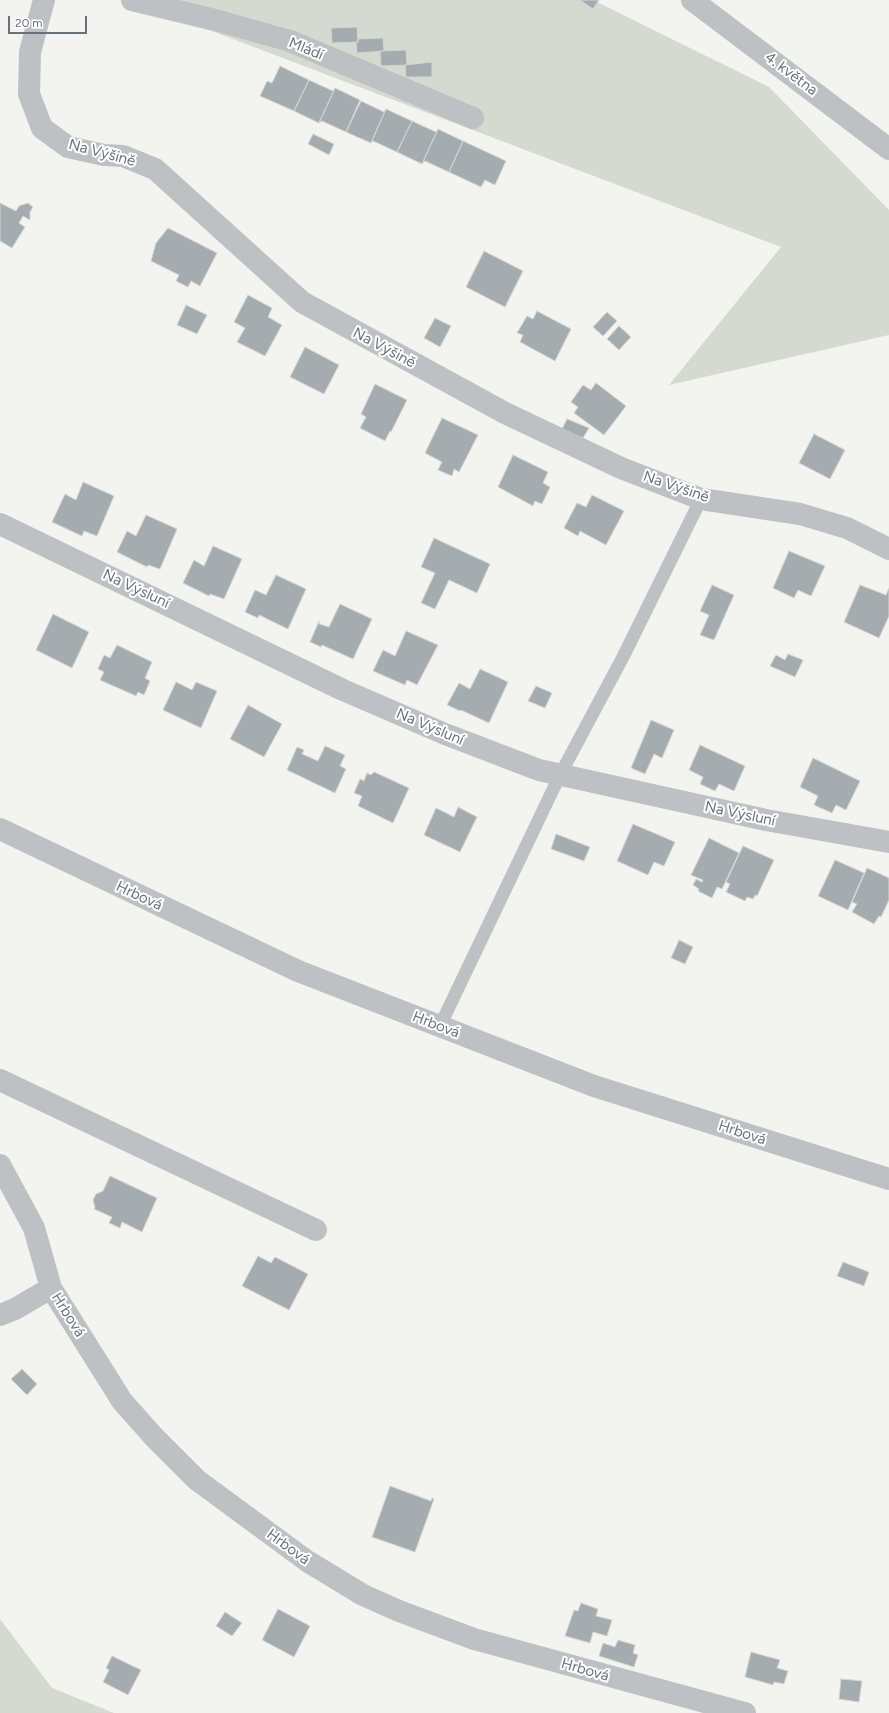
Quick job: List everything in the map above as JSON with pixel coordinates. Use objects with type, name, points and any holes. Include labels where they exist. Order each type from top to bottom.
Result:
[{"type":"street","name":"Na Výšině","points":[[44,0],[30,52],[29,94],[42,128],[68,147],[104,155],[123,156],[155,169],[302,302],[505,413],[621,468],[701,499],[800,514],[847,528],[889,549]]},
{"type":"street","name":"Mládí","points":[[132,0],[219,21],[290,41],[473,118]]},
{"type":"street","name":"4. května","points":[[692,0],[889,149]]},
{"type":"street","name":"Na Výsluní","points":[[0,524],[343,690],[445,734],[539,770],[766,820],[889,842]]},
{"type":"street","name":"Hrbová","points":[[0,829],[298,971],[594,1086],[889,1179]]},
{"type":"street","points":[[0,1080],[316,1230]]},
{"type":"street","name":"Hrbová","points":[[0,1165],[34,1228],[51,1288],[122,1401],[154,1437],[197,1480],[307,1561],[363,1595],[400,1611],[474,1639],[745,1713]]},
{"type":"street","points":[[0,1315],[15,1309],[51,1288]]},
{"type":"lane","points":[[440,1026],[560,775],[623,657],[701,499]]},
{"type":"shaded area","points":[[130,0],[593,0],[769,87],[889,210],[889,335],[669,385],[781,247]]},
{"type":"shaded area","points":[[0,1619],[52,1688],[114,1713],[0,1713]]},
{"type":"building","points":[[580,0],[599,0],[593,9]]},
{"type":"building","points":[[357,27],[358,42],[332,43],[331,28]]},
{"type":"building","points":[[383,38],[384,51],[357,53],[356,42],[358,42],[358,39]]},
{"type":"building","points":[[406,50],[407,65],[381,66],[380,51]]},
{"type":"building","points":[[432,62],[432,77],[406,77],[405,65]]},
{"type":"building","points":[[280,66],[309,80],[294,111],[260,96],[267,81],[272,83]]},
{"type":"building","points":[[309,80],[333,91],[335,88],[319,123],[294,111]]},
{"type":"building","points":[[335,88],[360,100],[346,132],[322,121],[319,123]]},
{"type":"building","points":[[361,101],[384,112],[386,109],[371,143],[346,132]]},
{"type":"building","points":[[386,109],[412,121],[397,152],[373,141],[371,143]]},
{"type":"building","points":[[412,121],[436,132],[438,129],[422,164],[397,152]]},
{"type":"building","points":[[438,129],[463,141],[449,172],[425,161],[422,164]]},
{"type":"building","points":[[313,134],[334,144],[329,155],[308,144]]},
{"type":"building","points":[[463,141],[506,161],[495,185],[485,180],[481,187],[449,172]]},
{"type":"building","points":[[0,203],[16,211],[19,206],[28,203],[33,207],[30,212],[30,220],[23,216],[19,223],[25,227],[12,248],[0,241]]},
{"type":"building","points":[[168,228],[217,253],[200,286],[191,281],[188,287],[176,281],[179,275],[151,261],[156,243]]},
{"type":"building","points":[[484,251],[523,271],[505,307],[466,287]]},
{"type":"building","points":[[248,295],[272,308],[268,317],[282,325],[265,356],[237,342],[245,328],[234,322]]},
{"type":"building","points":[[186,305],[207,315],[197,334],[177,325]]},
{"type":"building","points":[[537,311],[571,329],[555,361],[520,342],[523,335],[517,333],[527,316],[533,319]]},
{"type":"building","points":[[607,312],[617,321],[603,336],[593,327]]},
{"type":"building","points":[[435,318],[451,326],[440,347],[424,338]]},
{"type":"building","points":[[619,326],[631,337],[619,350],[607,339]]},
{"type":"building","points":[[305,347],[339,365],[324,394],[290,377]]},
{"type":"building","points":[[596,383],[626,406],[604,435],[574,413],[578,407],[571,402],[583,385],[591,390]]},
{"type":"building","points":[[375,384],[407,400],[385,441],[360,428],[366,417],[361,414]]},
{"type":"building","points":[[442,418],[478,435],[459,472],[454,469],[452,476],[438,470],[442,462],[425,453]]},
{"type":"building","points":[[567,419],[589,428],[583,438],[562,429]]},
{"type":"building","points":[[814,434],[845,450],[830,479],[799,463]]},
{"type":"building","points":[[513,455],[548,472],[543,483],[550,487],[542,504],[535,501],[533,506],[498,487]]},
{"type":"building","points":[[83,482],[114,496],[97,536],[84,531],[82,536],[52,522],[65,494],[76,500]]},
{"type":"building","points":[[592,495],[624,511],[606,545],[580,531],[578,536],[564,528],[577,503],[586,507]]},
{"type":"building","points":[[146,515],[177,529],[160,569],[148,565],[147,567],[117,552],[127,531],[136,536]]},
{"type":"building","points":[[434,538],[490,564],[477,593],[449,580],[435,609],[421,603],[435,573],[421,567]]},
{"type":"building","points":[[213,546],[242,559],[224,599],[210,594],[209,596],[183,583],[194,560],[204,566]]},
{"type":"building","points":[[789,551],[825,566],[811,596],[798,590],[794,598],[773,588]]},
{"type":"building","points":[[276,575],[306,589],[288,629],[259,615],[258,618],[245,612],[255,590],[266,595]]},
{"type":"building","points":[[712,585],[734,595],[714,640],[700,635],[709,615],[700,611]]},
{"type":"building","points":[[860,585],[886,595],[889,588],[889,616],[879,638],[844,622]]},
{"type":"building","points":[[340,604],[372,619],[353,659],[322,645],[321,647],[310,642],[319,621],[319,624],[329,627]]},
{"type":"building","points":[[53,614],[89,632],[72,668],[36,650]]},
{"type":"building","points":[[406,631],[438,645],[417,685],[407,680],[405,685],[373,671],[383,650],[395,656]]},
{"type":"building","points":[[117,645],[152,662],[145,678],[150,681],[144,695],[138,692],[136,696],[100,680],[104,672],[98,669],[104,655],[110,658]]},
{"type":"building","points":[[788,654],[803,660],[795,677],[770,666],[776,655],[785,660]]},
{"type":"building","points":[[480,669],[508,682],[489,723],[447,705],[459,683],[470,689]]},
{"type":"building","points":[[176,682],[192,690],[196,682],[217,691],[201,728],[163,710]]},
{"type":"building","points":[[536,686],[552,693],[545,708],[528,701]]},
{"type":"building","points":[[248,705],[282,724],[264,757],[230,739]]},
{"type":"building","points":[[651,720],[674,730],[662,758],[654,754],[645,774],[631,768]]},
{"type":"building","points":[[700,745],[745,766],[734,791],[719,784],[715,791],[700,784],[703,777],[689,770]]},
{"type":"building","points":[[325,746],[345,755],[340,766],[346,769],[335,793],[287,770],[297,747],[304,750],[302,754],[318,761]]},
{"type":"building","points":[[813,758],[860,781],[846,810],[836,805],[832,813],[814,805],[818,796],[800,787]]},
{"type":"building","points":[[374,772],[409,788],[393,823],[358,806],[362,796],[354,793],[360,779],[364,781],[367,773],[371,775]]},
{"type":"building","points":[[458,807],[477,817],[460,852],[424,835],[436,808],[454,817]]},
{"type":"building","points":[[633,824],[675,842],[664,866],[654,862],[648,875],[617,861]]},
{"type":"building","points":[[556,834],[590,847],[584,861],[551,849]]},
{"type":"building","points":[[709,838],[739,853],[722,889],[717,887],[712,898],[698,891],[699,889],[693,885],[696,879],[702,882],[703,880],[691,875]]},
{"type":"building","points":[[743,846],[774,860],[757,896],[755,895],[753,899],[747,897],[745,901],[726,892],[730,884],[726,882]]},
{"type":"building","points":[[835,860],[864,873],[848,910],[818,896]]},
{"type":"building","points":[[867,868],[889,878],[889,900],[881,917],[879,916],[874,924],[852,912],[857,904],[852,902]]},
{"type":"building","points":[[679,940],[693,947],[685,964],[671,958]]},
{"type":"building","points":[[110,1176],[157,1198],[142,1232],[122,1222],[120,1228],[109,1223],[112,1217],[94,1209],[95,1207],[93,1200],[96,1194],[103,1191]]},
{"type":"building","points":[[258,1256],[271,1263],[275,1257],[308,1274],[289,1310],[242,1286]]},
{"type":"building","points":[[843,1262],[869,1272],[864,1286],[837,1276]]},
{"type":"building","points":[[22,1369],[37,1384],[27,1395],[11,1379]]},
{"type":"building","points":[[390,1486],[431,1501],[432,1498],[434,1499],[415,1552],[372,1537]]},
{"type":"building","points":[[581,1603],[598,1609],[596,1616],[612,1620],[607,1636],[593,1632],[590,1643],[565,1636],[574,1610],[578,1611]]},
{"type":"building","points":[[278,1609],[310,1626],[294,1657],[262,1640]]},
{"type":"building","points":[[225,1612],[242,1623],[232,1636],[216,1626]]},
{"type":"building","points":[[618,1640],[635,1645],[633,1653],[638,1655],[634,1667],[599,1656],[603,1643],[615,1647]]},
{"type":"building","points":[[751,1652],[780,1660],[777,1668],[788,1671],[784,1684],[774,1682],[773,1685],[745,1677]]},
{"type":"building","points":[[112,1656],[141,1670],[128,1695],[103,1682],[109,1670],[106,1668]]},
{"type":"building","points":[[841,1679],[862,1681],[859,1702],[839,1699]]}]
